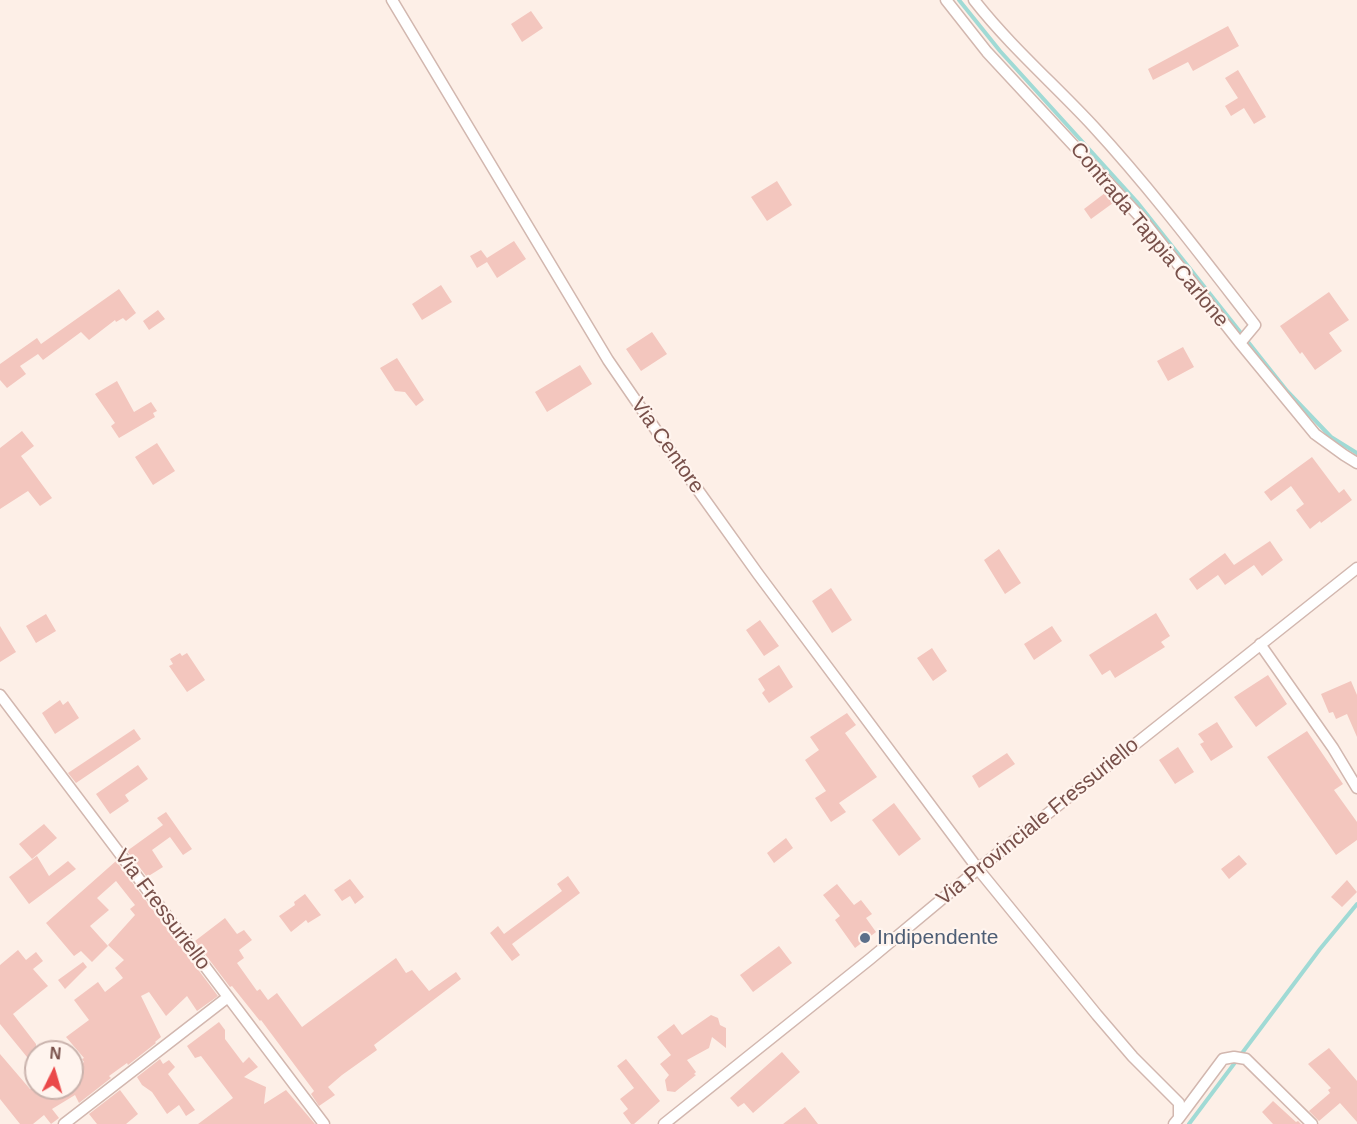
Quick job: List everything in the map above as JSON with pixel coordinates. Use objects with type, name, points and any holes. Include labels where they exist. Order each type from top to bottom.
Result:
[{"type":"street","name":"Via Centore","points":[[392,0],[608,360],[758,574],[978,869],[1111,1031],[1179,1103],[1176,1121]]},
{"type":"street","name":"Contrada Tappia Carlone","points":[[946,0],[987,52],[1142,219],[1240,343],[1316,434],[1357,463]]},
{"type":"street","points":[[974,0],[993,24],[1109,144],[1183,232],[1248,315],[1255,325],[1240,343]]},
{"type":"street","name":"Via Provinciale Fressuriello","points":[[664,1124],[978,869],[1357,567]]},
{"type":"street","points":[[1260,644],[1333,748],[1357,788]]},
{"type":"street","name":"Via Fressuriello","points":[[0,695],[324,1124]]},
{"type":"street","points":[[64,1124],[228,997]]},
{"type":"street","points":[[1176,1121],[1223,1059],[1234,1057],[1246,1059],[1312,1124]]},
{"type":"building","points":[[531,11],[543,28],[522,42],[511,24]]},
{"type":"building","points":[[1228,26],[1239,46],[1193,71],[1188,62],[1153,80],[1148,69]]},
{"type":"building","points":[[1238,70],[1266,117],[1254,124],[1244,108],[1231,116],[1225,106],[1238,98],[1225,78]]},
{"type":"building","points":[[777,181],[792,205],[767,221],[751,197]]},
{"type":"building","points":[[1105,193],[1113,203],[1091,219],[1084,209]]},
{"type":"building","points":[[514,241],[526,259],[497,278],[487,262],[477,268],[470,256],[481,250],[487,258]]},
{"type":"building","points":[[441,285],[452,302],[422,320],[412,304]]},
{"type":"building","points":[[119,289],[136,313],[126,321],[123,318],[116,322],[115,320],[89,340],[81,332],[43,360],[38,354],[20,366],[26,374],[7,388],[0,380],[0,364],[37,338],[41,344]]},
{"type":"building","points":[[1329,292],[1349,320],[1329,333],[1342,351],[1315,370],[1280,326]]},
{"type":"building","points":[[158,310],[165,319],[149,330],[143,321]]},
{"type":"building","points":[[652,332],[667,354],[641,371],[626,349]]},
{"type":"building","points":[[1183,347],[1194,367],[1168,381],[1157,361]]},
{"type":"building","points":[[397,358],[424,400],[416,406],[405,392],[395,391],[380,368]]},
{"type":"building","points":[[580,365],[592,384],[547,412],[535,392]]},
{"type":"building","points":[[117,381],[134,412],[151,402],[157,411],[153,413],[155,417],[119,438],[111,426],[115,423],[95,394]]},
{"type":"building","points":[[22,431],[34,446],[21,456],[52,498],[40,506],[28,491],[0,509],[0,448]]},
{"type":"building","points":[[157,443],[175,471],[153,485],[135,457]]},
{"type":"building","points":[[1312,457],[1339,493],[1344,489],[1352,500],[1310,529],[1296,510],[1304,504],[1291,486],[1271,501],[1264,492]]},
{"type":"building","points":[[1270,541],[1283,560],[1262,576],[1254,565],[1225,585],[1218,575],[1197,590],[1189,579],[1225,553],[1234,565]]},
{"type":"building","points":[[999,549],[1021,583],[1005,594],[984,560]]},
{"type":"building","points":[[831,588],[852,620],[832,633],[812,601]]},
{"type":"building","points":[[1156,613],[1170,636],[1161,642],[1165,647],[1115,678],[1110,670],[1102,675],[1089,655]]},
{"type":"building","points":[[46,614],[56,631],[36,643],[26,626]]},
{"type":"building","points":[[760,620],[779,646],[764,656],[746,630]]},
{"type":"building","points":[[0,626],[16,652],[0,662]]},
{"type":"building","points":[[1052,626],[1062,641],[1034,660],[1024,644]]},
{"type":"building","points":[[932,648],[947,671],[933,681],[917,658]]},
{"type":"building","points":[[180,653],[182,656],[187,653],[205,680],[187,692],[169,666],[173,664],[170,659]]},
{"type":"building","points":[[779,665],[793,687],[769,703],[762,693],[765,690],[758,679]]},
{"type":"building","points":[[1268,675],[1287,704],[1256,727],[1234,697]]},
{"type":"building","points":[[1351,681],[1357,695],[1357,737],[1347,714],[1336,719],[1333,712],[1329,713],[1321,694]]},
{"type":"building","points":[[60,700],[63,705],[68,701],[79,718],[55,734],[42,713]]},
{"type":"building","points":[[847,713],[856,725],[845,733],[877,777],[839,803],[846,812],[831,822],[815,798],[826,791],[805,760],[819,750],[810,737]]},
{"type":"building","points":[[1217,722],[1233,747],[1211,761],[1200,744],[1204,742],[1198,734]]},
{"type":"building","points":[[134,729],[141,739],[76,783],[68,773]]},
{"type":"building","points":[[1307,731],[1343,784],[1334,790],[1357,822],[1357,840],[1336,855],[1267,757]]},
{"type":"building","points":[[1178,747],[1194,772],[1175,784],[1159,760]]},
{"type":"building","points":[[1007,753],[1015,764],[979,788],[972,776]]},
{"type":"building","points":[[138,765],[148,779],[125,795],[129,801],[110,814],[96,794]]},
{"type":"building","points":[[894,803],[921,839],[899,856],[872,820]]},
{"type":"building","points":[[166,812],[192,849],[183,855],[170,837],[152,850],[163,867],[147,877],[127,851],[163,825],[157,818]]},
{"type":"building","points":[[44,824],[57,838],[32,859],[19,844]]},
{"type":"building","points":[[786,838],[793,848],[774,863],[767,853]]},
{"type":"building","points":[[1239,855],[1247,864],[1229,879],[1221,869]]},
{"type":"building","points":[[37,856],[49,876],[68,861],[76,869],[29,904],[9,877]]},
{"type":"building","points":[[116,861],[218,996],[197,1011],[187,996],[166,1016],[149,992],[141,996],[161,1037],[128,1065],[127,1063],[109,1076],[111,1078],[84,1099],[84,1040],[69,1040],[66,1037],[89,1020],[74,1000],[98,982],[105,992],[123,978],[115,968],[124,960],[108,945],[135,915],[130,909],[135,905],[116,881],[97,898],[109,910],[90,926],[108,946],[92,962],[81,951],[74,956],[46,923]]},
{"type":"building","points":[[568,876],[580,893],[512,944],[520,955],[512,961],[490,933],[498,926],[504,934],[562,891],[557,884]]},
{"type":"building","points":[[350,879],[364,897],[355,904],[350,896],[342,901],[334,890]]},
{"type":"building","points":[[1347,880],[1357,892],[1342,907],[1331,897]]},
{"type":"building","points":[[837,884],[854,905],[861,900],[872,914],[866,918],[876,932],[855,948],[835,920],[840,916],[823,895]]},
{"type":"building","points":[[305,894],[321,915],[308,923],[306,920],[291,932],[279,916],[295,905],[294,902]]},
{"type":"building","points":[[225,918],[237,934],[244,930],[252,940],[239,950],[244,958],[237,963],[257,991],[260,989],[268,1000],[277,993],[302,1027],[396,958],[406,973],[412,970],[429,991],[456,972],[461,979],[374,1045],[377,1050],[328,1087],[335,1095],[319,1106],[311,1094],[314,1091],[261,1020],[232,986],[230,987],[195,941]]},
{"type":"building","points":[[779,946],[792,963],[753,992],[740,975]]},
{"type":"building","points":[[18,950],[26,960],[36,952],[43,961],[33,969],[48,986],[13,1014],[33,1040],[24,1040],[24,1053],[0,1024],[0,965]]},
{"type":"building","points":[[83,962],[87,967],[65,989],[58,980]]},
{"type":"building","points":[[711,1015],[718,1018],[720,1025],[726,1028],[726,1048],[712,1037],[709,1048],[687,1060],[696,1075],[675,1092],[667,1091],[665,1080],[669,1075],[660,1064],[671,1055],[657,1037],[674,1024],[682,1035]]},
{"type":"building","points":[[219,1022],[225,1030],[225,1039],[243,1063],[249,1057],[258,1067],[244,1077],[266,1087],[264,1104],[286,1090],[315,1124],[198,1124],[233,1098],[201,1056],[195,1058],[187,1046]]},
{"type":"building","points":[[1329,1048],[1357,1081],[1357,1122],[1340,1103],[1319,1121],[1309,1111],[1330,1093],[1328,1090],[1331,1088],[1308,1064]]},
{"type":"building","points":[[782,1052],[800,1072],[753,1113],[744,1103],[738,1107],[730,1098]]},
{"type":"building","points":[[0,1054],[24,1082],[24,1100],[67,1100],[52,1109],[59,1118],[51,1124],[44,1115],[33,1124],[20,1124],[0,1099]]},
{"type":"building","points":[[160,1059],[163,1064],[169,1060],[175,1067],[168,1074],[195,1110],[186,1116],[179,1105],[167,1114],[152,1092],[142,1085],[137,1077]]},
{"type":"building","points":[[626,1059],[660,1101],[634,1124],[631,1124],[623,1113],[628,1109],[620,1099],[634,1088],[617,1066]]},
{"type":"building","points":[[120,1090],[138,1114],[126,1124],[97,1124],[89,1114]]},
{"type":"building","points":[[1273,1101],[1301,1124],[1273,1124],[1262,1112]]},
{"type":"building","points":[[805,1107],[818,1124],[783,1124]]},
{"type":"waterway","points":[[959,0],[1000,51],[1137,202],[1287,391],[1331,437],[1357,453]]},
{"type":"waterway","points":[[1189,1124],[1320,949],[1357,904]]},
{"type":"place","name":"Indipendente","points":[[865,938]]}]
